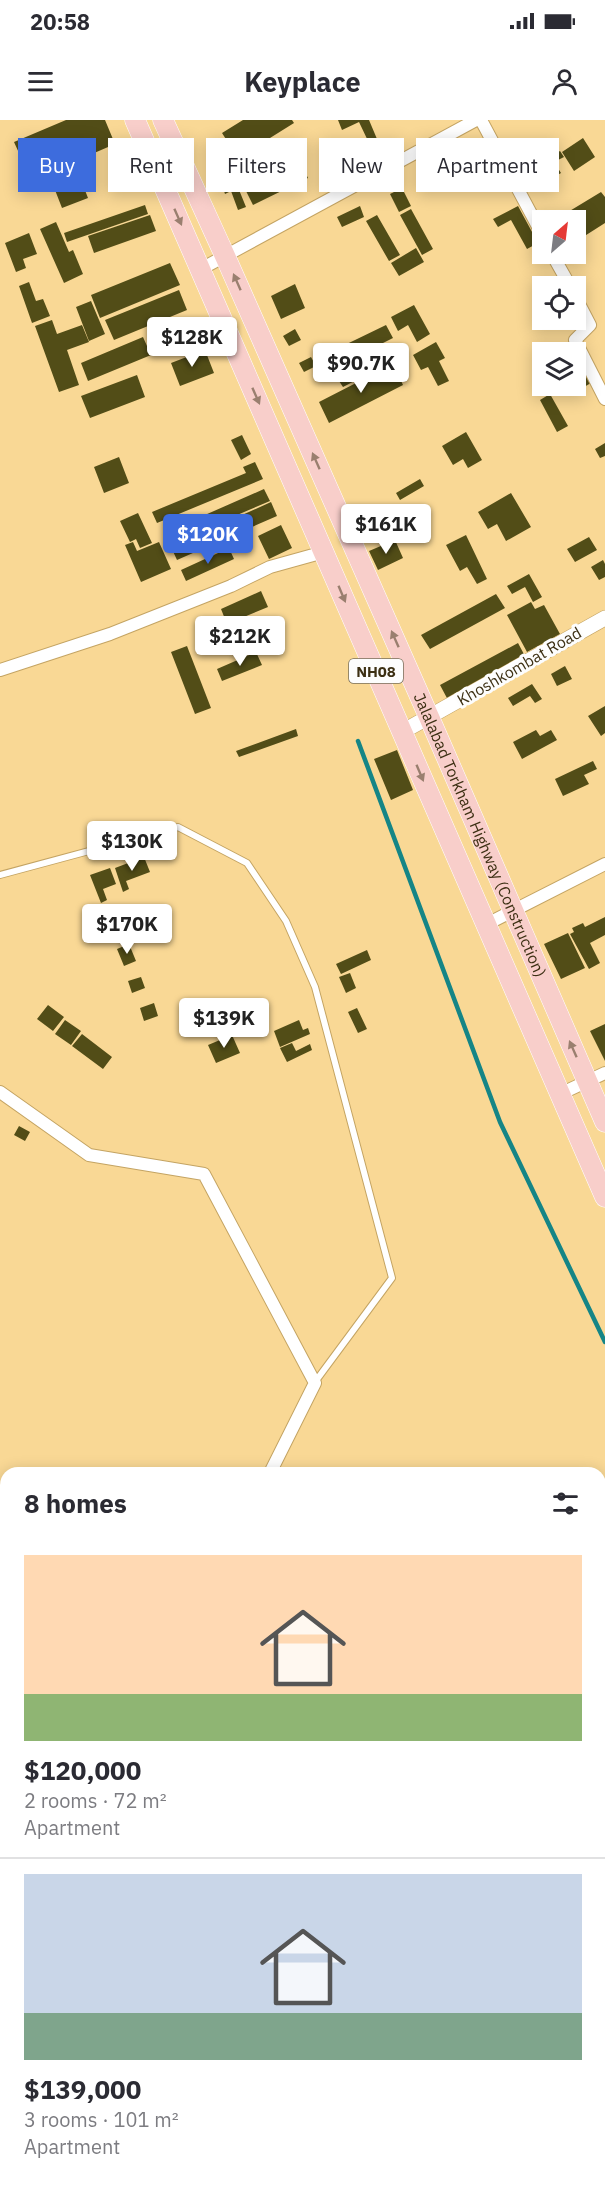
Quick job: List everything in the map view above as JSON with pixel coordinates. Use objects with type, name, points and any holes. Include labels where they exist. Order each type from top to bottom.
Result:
[{"type":"highway","name":"NH08","points":[[135,120],[143,138]]},
{"type":"highway","name":"Jalalabad Torkham Highway (Construction)","points":[[163,120],[171,138]]},
{"type":"highway","name":"Jalalabad Torkham Highway (Construction)","points":[[194,191],[225,256],[513,910],[596,1077],[605,1122]]},
{"type":"highway","name":"NH08","points":[[167,192],[605,1197]]},
{"type":"street","points":[[201,269],[476,120]]},
{"type":"street","points":[[481,120],[532,215]]},
{"type":"street","points":[[585,330],[574,340],[605,399]]},
{"type":"street","points":[[0,670],[110,634],[231,586],[270,567],[324,552]]},
{"type":"street","name":"Khoshkombat Road","points":[[402,732],[605,618]]},
{"type":"street","points":[[485,925],[605,864]]},
{"type":"street","points":[[560,1094],[596,1077]]},
{"type":"street","points":[[0,1092],[89,1155],[204,1173],[315,1383],[273,1467]]},
{"type":"lane","points":[[0,875],[178,826],[248,863],[286,921],[315,987],[392,1278],[315,1383]]},
{"type":"building","points":[[66,120],[105,120],[112,138],[108,138],[108,147],[96,152],[96,138],[23,138]]},
{"type":"building","points":[[243,120],[292,120],[294,123],[270,138],[225,138],[222,133]]},
{"type":"building","points":[[338,120],[369,120],[377,138],[367,138],[359,122],[342,130]]},
{"type":"building","points":[[583,138],[595,157],[574,171],[562,152]]},
{"type":"building","points":[[559,152],[564,157],[559,160]]},
{"type":"building","points":[[56,192],[86,192],[88,198],[62,208]]},
{"type":"building","points":[[231,192],[240,192],[246,207],[238,210]]},
{"type":"building","points":[[246,192],[279,192],[253,205]]},
{"type":"building","points":[[404,192],[411,206],[399,212],[390,194]]},
{"type":"building","points":[[601,192],[605,197],[605,223],[586,235],[586,210],[571,210]]},
{"type":"building","points":[[145,205],[148,214],[67,242],[64,233]]},
{"type":"building","points":[[360,206],[364,217],[342,227],[337,217]]},
{"type":"building","points":[[518,206],[532,232],[532,246],[527,249],[511,220],[498,227],[493,219]]},
{"type":"building","points":[[411,209],[433,249],[422,255],[400,215]]},
{"type":"building","points":[[150,215],[156,231],[94,253],[88,236]]},
{"type":"building","points":[[377,215],[400,255],[389,261],[366,221]]},
{"type":"building","points":[[56,222],[69,252],[73,250],[83,274],[64,283],[40,229]]},
{"type":"building","points":[[29,233],[37,254],[23,259],[26,268],[16,272],[5,243]]},
{"type":"building","points":[[416,248],[424,262],[399,276],[391,263]]},
{"type":"building","points":[[170,263],[180,285],[100,318],[91,295]]},
{"type":"building","points":[[29,282],[36,301],[43,299],[50,316],[32,323],[19,286]]},
{"type":"building","points":[[295,284],[305,308],[281,319],[271,296]]},
{"type":"building","points":[[179,290],[187,310],[114,340],[105,320]]},
{"type":"building","points":[[91,301],[105,334],[89,341],[76,307]]},
{"type":"building","points":[[414,305],[430,334],[417,342],[408,325],[398,331],[391,317]]},
{"type":"building","points":[[52,320],[57,334],[82,325],[89,342],[67,350],[79,385],[59,392],[35,326]]},
{"type":"building","points":[[386,325],[393,338],[329,370],[322,356]]},
{"type":"building","points":[[295,329],[301,340],[289,346],[283,336]]},
{"type":"building","points":[[143,337],[151,355],[88,381],[81,363]]},
{"type":"building","points":[[436,342],[445,358],[439,361],[449,381],[438,386],[428,367],[421,370],[413,355]]},
{"type":"building","points":[[392,349],[397,359],[343,387],[337,378]]},
{"type":"building","points":[[205,350],[214,373],[180,386],[171,363]]},
{"type":"building","points":[[311,357],[316,366],[304,372],[299,363]]},
{"type":"building","points":[[393,364],[403,385],[329,423],[319,402]]},
{"type":"building","points":[[586,374],[591,383],[586,386]]},
{"type":"building","points":[[137,375],[145,397],[90,418],[81,396]]},
{"type":"building","points":[[551,396],[568,426],[557,432],[540,400]]},
{"type":"building","points":[[466,432],[482,460],[468,468],[463,459],[453,465],[442,446]]},
{"type":"building","points":[[242,435],[251,454],[241,460],[231,440]]},
{"type":"building","points":[[605,443],[605,456],[600,458],[595,449]]},
{"type":"building","points":[[119,457],[129,483],[104,493],[94,467]]},
{"type":"building","points":[[255,462],[263,479],[157,523],[152,512],[246,473],[243,467]]},
{"type":"building","points":[[420,479],[424,486],[400,500],[396,493]]},
{"type":"building","points":[[264,489],[270,501],[169,544],[164,533]]},
{"type":"building","points":[[511,493],[531,527],[506,541],[497,524],[488,529],[478,512]]},
{"type":"building","points":[[271,502],[277,516],[177,560],[171,547]]},
{"type":"building","points":[[138,513],[152,543],[140,548],[136,539],[130,542],[120,521]]},
{"type":"building","points":[[281,525],[292,548],[269,559],[258,536]]},
{"type":"building","points":[[466,535],[487,579],[477,584],[467,567],[460,571],[446,545]]},
{"type":"building","points":[[589,537],[597,550],[575,562],[567,549]]},
{"type":"building","points":[[395,540],[403,558],[378,570],[369,551]]},
{"type":"building","points":[[133,542],[137,551],[159,542],[171,569],[141,582],[125,545]]},
{"type":"building","points":[[229,548],[234,559],[186,581],[181,570]]},
{"type":"building","points":[[603,560],[605,577],[599,580],[591,567]]},
{"type":"building","points":[[529,574],[542,597],[533,602],[525,587],[512,594],[507,586]]},
{"type":"building","points":[[261,591],[268,607],[227,624],[221,609]]},
{"type":"building","points":[[496,594],[505,608],[430,649],[421,635]]},
{"type":"building","points":[[531,602],[535,609],[544,605],[560,634],[527,652],[507,615]]},
{"type":"building","points":[[275,627],[281,641],[240,658],[234,644]]},
{"type":"building","points":[[518,643],[526,658],[448,700],[440,685]]},
{"type":"building","points":[[187,646],[211,708],[195,714],[171,652]]},
{"type":"building","points":[[256,652],[262,665],[222,681],[217,669]]},
{"type":"building","points":[[565,666],[572,679],[557,686],[551,674]]},
{"type":"building","points":[[532,684],[542,699],[535,703],[530,696],[513,706],[508,698]]},
{"type":"building","points":[[605,706],[605,733],[601,736],[588,716]]},
{"type":"building","points":[[296,729],[298,736],[239,757],[236,751]]},
{"type":"building","points":[[536,730],[540,736],[551,730],[557,740],[522,759],[513,742]]},
{"type":"building","points":[[397,750],[413,790],[391,800],[374,759]]},
{"type":"building","points":[[593,761],[597,769],[584,775],[589,784],[563,796],[555,779]]},
{"type":"building","points":[[144,857],[150,872],[126,881],[129,889],[123,892],[115,868]]},
{"type":"building","points":[[110,868],[116,884],[103,889],[107,900],[101,903],[90,875]]},
{"type":"building","points":[[605,917],[605,935],[590,943],[600,963],[589,969],[570,934],[574,932],[572,928],[583,923],[585,927]]},
{"type":"building","points":[[568,933],[585,968],[561,979],[544,944]]},
{"type":"building","points":[[129,944],[136,961],[124,966],[117,949]]},
{"type":"building","points":[[367,950],[371,960],[341,974],[336,964]]},
{"type":"building","points":[[350,973],[356,988],[346,993],[339,977]]},
{"type":"building","points":[[141,977],[145,988],[132,993],[128,981]]},
{"type":"building","points":[[154,1003],[158,1016],[144,1021],[140,1008]]},
{"type":"building","points":[[48,1005],[64,1017],[53,1031],[37,1019]]},
{"type":"building","points":[[357,1008],[367,1029],[358,1033],[348,1012]]},
{"type":"building","points":[[65,1020],[81,1031],[71,1045],[55,1034]]},
{"type":"building","points":[[299,1020],[303,1030],[308,1028],[310,1034],[280,1047],[274,1031]]},
{"type":"building","points":[[605,1024],[605,1061],[590,1031]]},
{"type":"building","points":[[82,1034],[112,1057],[103,1069],[72,1046]]},
{"type":"building","points":[[232,1035],[240,1053],[216,1063],[208,1045]]},
{"type":"building","points":[[292,1043],[296,1051],[310,1044],[312,1050],[287,1062],[280,1048]]},
{"type":"building","points":[[19,1126],[30,1132],[25,1141],[14,1135]]},
{"type":"waterway","points":[[358,741],[500,1122],[605,1342]]}]
